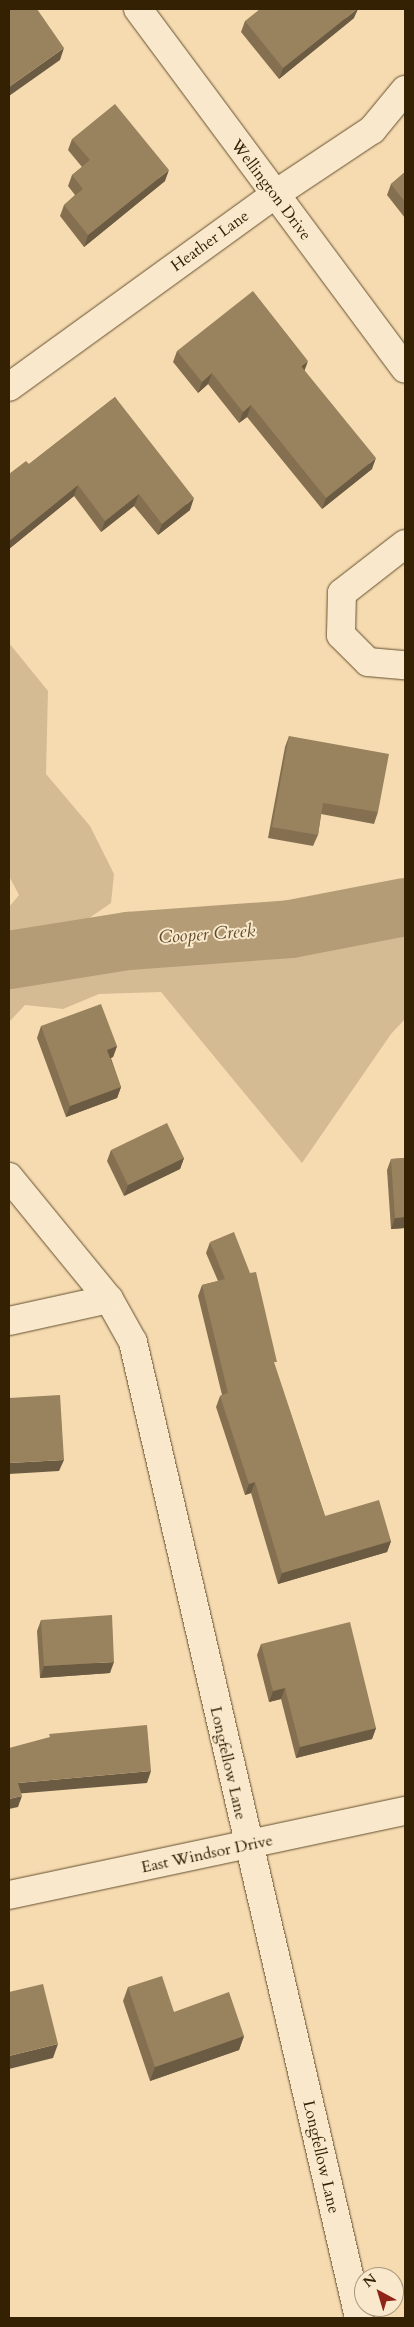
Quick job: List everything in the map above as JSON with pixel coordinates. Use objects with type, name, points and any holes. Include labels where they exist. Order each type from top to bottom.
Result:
[{"type":"street","name":"Wellington Drive","points":[[138,9],[274,195],[405,369]]},
{"type":"street","name":"Heather Lane","points":[[9,387],[274,195],[372,130],[405,90]]},
{"type":"street","points":[[405,544],[342,593],[341,635],[368,662],[405,665]]},
{"type":"street","name":"Longfellow Lane","points":[[9,1177],[109,1299],[133,1342],[248,1846],[359,2318]]},
{"type":"street","points":[[9,1320],[109,1299]]},
{"type":"street","name":"East Windsor Drive","points":[[9,1895],[248,1846],[405,1811]]},
{"type":"shaded area","points":[[9,643],[48,691],[46,774],[90,826],[114,874],[111,903],[85,921],[79,957],[105,949],[190,941],[316,938],[361,931],[405,929],[405,1019],[391,1034],[302,1163],[161,992],[99,994],[63,1009],[25,1005],[9,1022],[9,907],[19,895],[9,876]]},
{"type":"building","points":[[9,9],[37,9],[64,48],[9,87]]},
{"type":"building","points":[[260,9],[357,9],[283,68],[245,21]]},
{"type":"building","points":[[115,104],[169,170],[88,235],[64,205],[83,189],[72,175],[90,160],[72,139]]},
{"type":"building","points":[[405,172],[405,202],[391,184]]},
{"type":"building","points":[[253,291],[308,361],[301,366],[376,458],[326,498],[251,405],[243,412],[212,373],[202,382],[177,351]]},
{"type":"building","points":[[115,397],[194,498],[162,524],[139,494],[105,521],[78,485],[9,541],[9,474],[26,461],[29,464]]},
{"type":"building","points":[[289,736],[389,754],[378,812],[323,803],[318,835],[272,827]]},
{"type":"building","points":[[101,1004],[117,1046],[107,1050],[121,1087],[70,1106],[41,1026]]},
{"type":"building","points":[[167,1123],[184,1158],[128,1185],[111,1150]]},
{"type":"building","points":[[405,1158],[405,1217],[395,1218],[391,1159]]},
{"type":"building","points":[[234,1232],[250,1273],[256,1272],[277,1362],[274,1362],[325,1516],[379,1500],[391,1541],[282,1573],[255,1482],[249,1484],[220,1396],[228,1393],[202,1285],[225,1279],[210,1242]]},
{"type":"building","points":[[60,1395],[64,1460],[9,1463],[9,1398]]},
{"type":"building","points":[[112,1615],[114,1662],[44,1666],[41,1620]]},
{"type":"building","points":[[350,1622],[376,1728],[300,1747],[285,1688],[273,1691],[261,1644]]},
{"type":"building","points":[[147,1725],[151,1771],[18,1783],[22,1796],[9,1799],[9,1748],[50,1737],[49,1734]]},
{"type":"building","points":[[162,1976],[174,2012],[229,1992],[244,2036],[155,2067],[128,1987]]},
{"type":"building","points":[[43,1984],[58,2044],[9,2056],[9,1992]]},
{"type":"waterway","name":"Cooper Creek","points":[[9,960],[128,941],[291,929],[405,907]]}]
